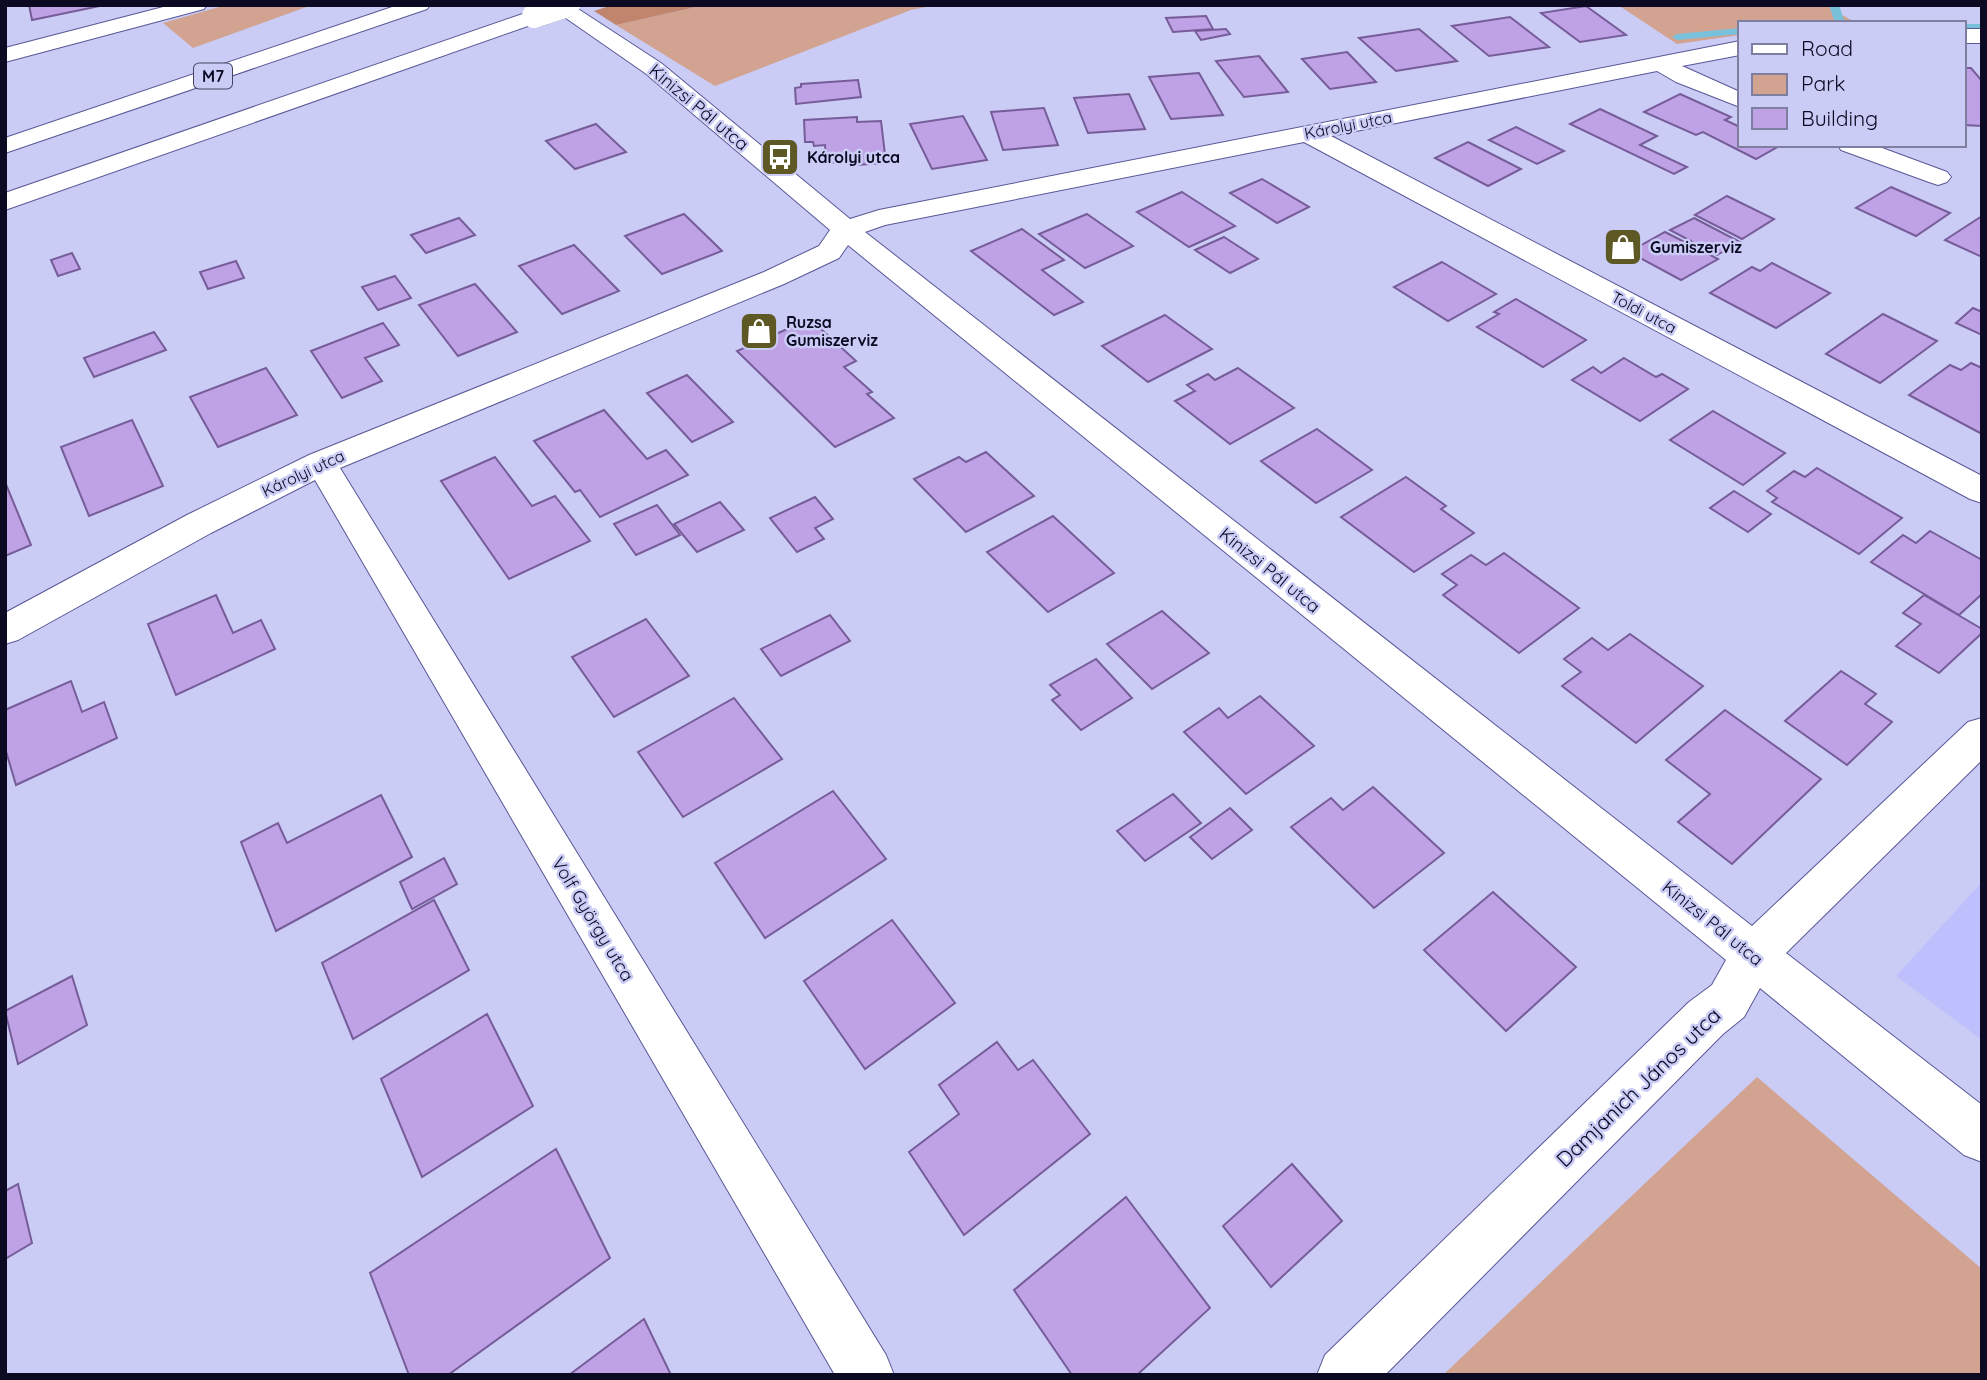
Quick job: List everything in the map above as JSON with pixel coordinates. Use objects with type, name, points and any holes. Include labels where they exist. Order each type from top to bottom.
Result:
[{"type":"main road","points":[[5,55],[197,5]]},
{"type":"main road","points":[[5,135],[360,5]]},
{"type":"main road","name":"M7","points":[[5,146],[420,5]]},
{"type":"main road","name":"Kinizsi Pál utca","points":[[557,5],[653,68],[844,230],[1982,1137]]},
{"type":"main road","points":[[5,202],[568,5]]},
{"type":"main road","name":"Károlyi utca","points":[[5,630],[199,524],[321,463],[774,278],[829,252],[844,230],[879,218],[1738,48]]},
{"type":"main road","points":[[1661,64],[1684,77],[1738,99]]},
{"type":"main road","name":"Toldi utca","points":[[1306,133],[1982,491]]},
{"type":"main road","points":[[1856,147],[1938,177]]},
{"type":"main road","name":"Volf György utca","points":[[321,463],[866,1375]]},
{"type":"main road","name":"Damjanich János utca","points":[[1345,1375],[1706,1018],[1728,1001],[1753,955],[1982,734]]},
{"type":"shaded area","points":[[612,5],[705,5],[616,25],[594,11]]},
{"type":"shaded area","points":[[1982,882],[1982,1040],[1896,976]]},
{"type":"green space","points":[[226,5],[312,5],[193,48],[163,23]]},
{"type":"green space","points":[[705,5],[936,5],[911,10],[715,86],[616,25]]},
{"type":"green space","points":[[1618,5],[1825,5],[1851,20],[1738,21],[1738,35],[1677,44]]},
{"type":"green space","points":[[1757,1077],[1982,1269],[1982,1375],[1443,1375]]},
{"type":"building","points":[[29,5],[100,5],[100,6],[32,20]]},
{"type":"building","points":[[1586,6],[1626,35],[1580,42],[1541,13]]},
{"type":"building","points":[[1206,16],[1213,29],[1173,32],[1166,18]]},
{"type":"building","points":[[1510,17],[1549,47],[1489,56],[1452,26]]},
{"type":"building","points":[[1226,29],[1230,34],[1201,40],[1195,31]]},
{"type":"building","points":[[1419,29],[1457,61],[1396,71],[1359,38]]},
{"type":"building","points":[[1347,52],[1376,82],[1330,89],[1302,59]]},
{"type":"building","points":[[1259,56],[1288,92],[1244,97],[1216,61]]},
{"type":"building","points":[[1966,68],[1971,68],[1982,81],[1982,126],[1966,125]]},
{"type":"building","points":[[1199,73],[1223,115],[1171,119],[1149,77]]},
{"type":"building","points":[[858,80],[861,97],[796,104],[795,88],[801,87],[801,84]]},
{"type":"building","points":[[1129,94],[1145,129],[1088,133],[1074,98]]},
{"type":"building","points":[[1680,94],[1731,117],[1725,120],[1738,126],[1738,147],[1777,147],[1756,159],[1703,132],[1696,135],[1644,112]]},
{"type":"building","points":[[1044,108],[1058,145],[1003,150],[991,112]]},
{"type":"building","points":[[1600,109],[1657,136],[1640,145],[1687,167],[1674,174],[1570,124]]},
{"type":"building","points":[[963,116],[987,160],[932,169],[910,124]]},
{"type":"building","points":[[857,117],[857,122],[881,121],[886,163],[826,163],[825,145],[814,146],[813,142],[805,142],[804,120]]},
{"type":"building","points":[[596,124],[626,152],[575,169],[546,141]]},
{"type":"building","points":[[1516,127],[1564,151],[1537,164],[1489,140]]},
{"type":"building","points":[[1468,142],[1521,169],[1488,186],[1435,158]]},
{"type":"building","points":[[1262,179],[1309,207],[1277,223],[1230,193]]},
{"type":"building","points":[[1891,187],[1950,213],[1916,236],[1856,208]]},
{"type":"building","points":[[1182,192],[1235,226],[1189,247],[1137,212]]},
{"type":"building","points":[[1727,196],[1774,219],[1742,239],[1695,215]]},
{"type":"building","points":[[684,214],[722,251],[662,274],[625,236]]},
{"type":"building","points":[[1087,214],[1133,246],[1085,268],[1039,234]]},
{"type":"building","points":[[1982,216],[1982,257],[1945,240]]},
{"type":"building","points":[[459,218],[475,235],[426,253],[411,235]]},
{"type":"building","points":[[1694,218],[1740,242],[1717,255],[1670,230]]},
{"type":"building","points":[[1022,229],[1064,260],[1042,270],[1083,302],[1054,315],[971,251]]},
{"type":"building","points":[[1665,232],[1718,259],[1681,280],[1629,252]]},
{"type":"building","points":[[1224,237],[1258,259],[1230,273],[1195,250]]},
{"type":"building","points":[[574,245],[619,291],[562,314],[519,266]]},
{"type":"building","points":[[72,253],[80,269],[58,276],[51,260]]},
{"type":"building","points":[[236,261],[244,278],[208,289],[200,272]]},
{"type":"building","points":[[1442,262],[1496,294],[1448,321],[1394,287]]},
{"type":"building","points":[[1772,263],[1830,293],[1776,328],[1710,293],[1752,267],[1760,271]]},
{"type":"building","points":[[395,276],[411,298],[378,310],[362,287]]},
{"type":"building","points":[[475,284],[517,332],[458,356],[419,305]]},
{"type":"building","points":[[1516,299],[1586,340],[1543,367],[1477,327],[1499,314],[1494,312]]},
{"type":"building","points":[[1973,308],[1982,312],[1982,335],[1956,323]]},
{"type":"building","points":[[1883,314],[1937,341],[1880,383],[1826,354]]},
{"type":"building","points":[[1165,315],[1212,349],[1148,382],[1102,346]]},
{"type":"building","points":[[810,319],[856,361],[844,367],[872,392],[867,394],[894,418],[835,447],[737,351]]},
{"type":"building","points":[[383,323],[399,345],[365,358],[382,381],[342,398],[311,351]]},
{"type":"building","points":[[154,332],[166,350],[94,377],[84,358]]},
{"type":"building","points":[[1624,358],[1656,377],[1662,374],[1688,389],[1640,421],[1572,380],[1593,367],[1601,373]]},
{"type":"building","points":[[1971,363],[1982,368],[1982,434],[1909,395],[1950,365],[1961,370]]},
{"type":"building","points":[[266,368],[297,415],[218,447],[190,397]]},
{"type":"building","points":[[1238,368],[1294,408],[1230,444],[1175,401],[1195,391],[1187,385],[1208,374],[1215,380]]},
{"type":"building","points":[[687,375],[733,422],[692,442],[647,393]]},
{"type":"building","points":[[604,410],[647,459],[666,450],[688,475],[600,517],[580,490],[575,492],[534,441]]},
{"type":"building","points":[[1713,411],[1785,453],[1743,485],[1670,440]]},
{"type":"building","points":[[132,420],[163,486],[89,516],[61,447]]},
{"type":"building","points":[[1317,429],[1372,470],[1316,503],[1261,461]]},
{"type":"building","points":[[986,452],[1034,496],[966,532],[914,479],[959,457],[966,462]]},
{"type":"building","points":[[495,457],[532,506],[555,496],[590,541],[509,579],[441,481]]},
{"type":"building","points":[[1817,468],[1902,518],[1859,554],[1772,502],[1777,498],[1767,491],[1794,471],[1805,477]]},
{"type":"building","points":[[1406,477],[1446,506],[1441,509],[1474,533],[1414,572],[1341,517]]},
{"type":"building","points":[[5,482],[31,545],[5,556]]},
{"type":"building","points":[[1734,491],[1771,514],[1748,532],[1710,508]]},
{"type":"building","points":[[815,497],[833,519],[815,528],[824,539],[797,552],[770,518]]},
{"type":"building","points":[[720,502],[744,530],[697,552],[674,524]]},
{"type":"building","points":[[657,505],[680,535],[636,555],[614,524]]},
{"type":"building","points":[[1053,516],[1114,573],[1048,612],[987,552]]},
{"type":"building","points":[[1930,531],[1982,560],[1982,594],[1959,615],[1871,562],[1903,535],[1916,543]]},
{"type":"building","points":[[1504,553],[1579,608],[1519,653],[1443,595],[1457,585],[1442,574],[1471,555],[1486,565]]},
{"type":"building","points":[[216,595],[233,633],[261,620],[275,649],[176,695],[148,624]]},
{"type":"building","points":[[1924,595],[1982,629],[1982,633],[1939,673],[1896,646],[1921,624],[1903,613]]},
{"type":"building","points":[[1162,611],[1209,653],[1152,689],[1107,644]]},
{"type":"building","points":[[830,615],[850,641],[781,676],[761,649]]},
{"type":"building","points":[[646,619],[689,676],[614,717],[572,657]]},
{"type":"building","points":[[1630,634],[1703,686],[1636,743],[1562,686],[1581,672],[1564,659],[1592,638],[1608,650]]},
{"type":"building","points":[[1096,659],[1132,698],[1081,730],[1052,700],[1060,695],[1050,685]]},
{"type":"building","points":[[1841,671],[1876,694],[1865,704],[1892,722],[1847,765],[1785,721]]},
{"type":"building","points":[[71,681],[82,712],[104,702],[117,738],[16,785],[5,748],[5,710]]},
{"type":"building","points":[[1260,696],[1314,746],[1246,794],[1184,732],[1219,708],[1228,718]]},
{"type":"building","points":[[734,698],[782,759],[683,817],[638,752]]},
{"type":"building","points":[[1725,710],[1821,779],[1732,864],[1678,822],[1710,794],[1666,760]]},
{"type":"building","points":[[1373,787],[1444,853],[1374,908],[1291,827],[1331,798],[1343,810]]},
{"type":"building","points":[[833,791],[886,859],[765,938],[715,863]]},
{"type":"building","points":[[1173,794],[1201,823],[1145,861],[1117,831]]},
{"type":"building","points":[[381,795],[412,857],[276,931],[241,842],[278,823],[287,843]]},
{"type":"building","points":[[1230,808],[1252,830],[1212,859],[1190,837]]},
{"type":"building","points":[[444,858],[457,884],[412,909],[400,882]]},
{"type":"building","points":[[1493,892],[1576,967],[1506,1031],[1424,950]]},
{"type":"building","points":[[434,900],[469,970],[353,1039],[322,963]]},
{"type":"building","points":[[892,920],[955,1003],[865,1069],[804,981]]},
{"type":"building","points":[[72,976],[87,1025],[18,1064],[5,1011]]},
{"type":"building","points":[[487,1014],[533,1106],[422,1177],[381,1079]]},
{"type":"building","points":[[997,1042],[1018,1070],[1033,1060],[1090,1134],[964,1235],[909,1152],[959,1114],[939,1085]]},
{"type":"building","points":[[556,1149],[610,1258],[448,1375],[409,1375],[370,1273]]},
{"type":"building","points":[[1292,1164],[1342,1221],[1271,1287],[1223,1226]]},
{"type":"building","points":[[18,1184],[32,1243],[5,1259],[5,1191]]},
{"type":"building","points":[[1126,1197],[1210,1308],[1137,1375],[1072,1375],[1014,1290]]},
{"type":"building","points":[[644,1319],[671,1375],[569,1375]]},
{"type":"waterway","points":[[1834,5],[1839,21]]},
{"type":"waterway","points":[[1966,27],[1982,27]]},
{"type":"waterway","points":[[1677,37],[1738,31]]},
{"type":"place","name":"Károlyi utca","points":[[780,157]]},
{"type":"place","name":"Gumiszerviz","points":[[1623,247]]},
{"type":"place","name":"Ruzsa Gumiszerviz","points":[[759,331]]}]
